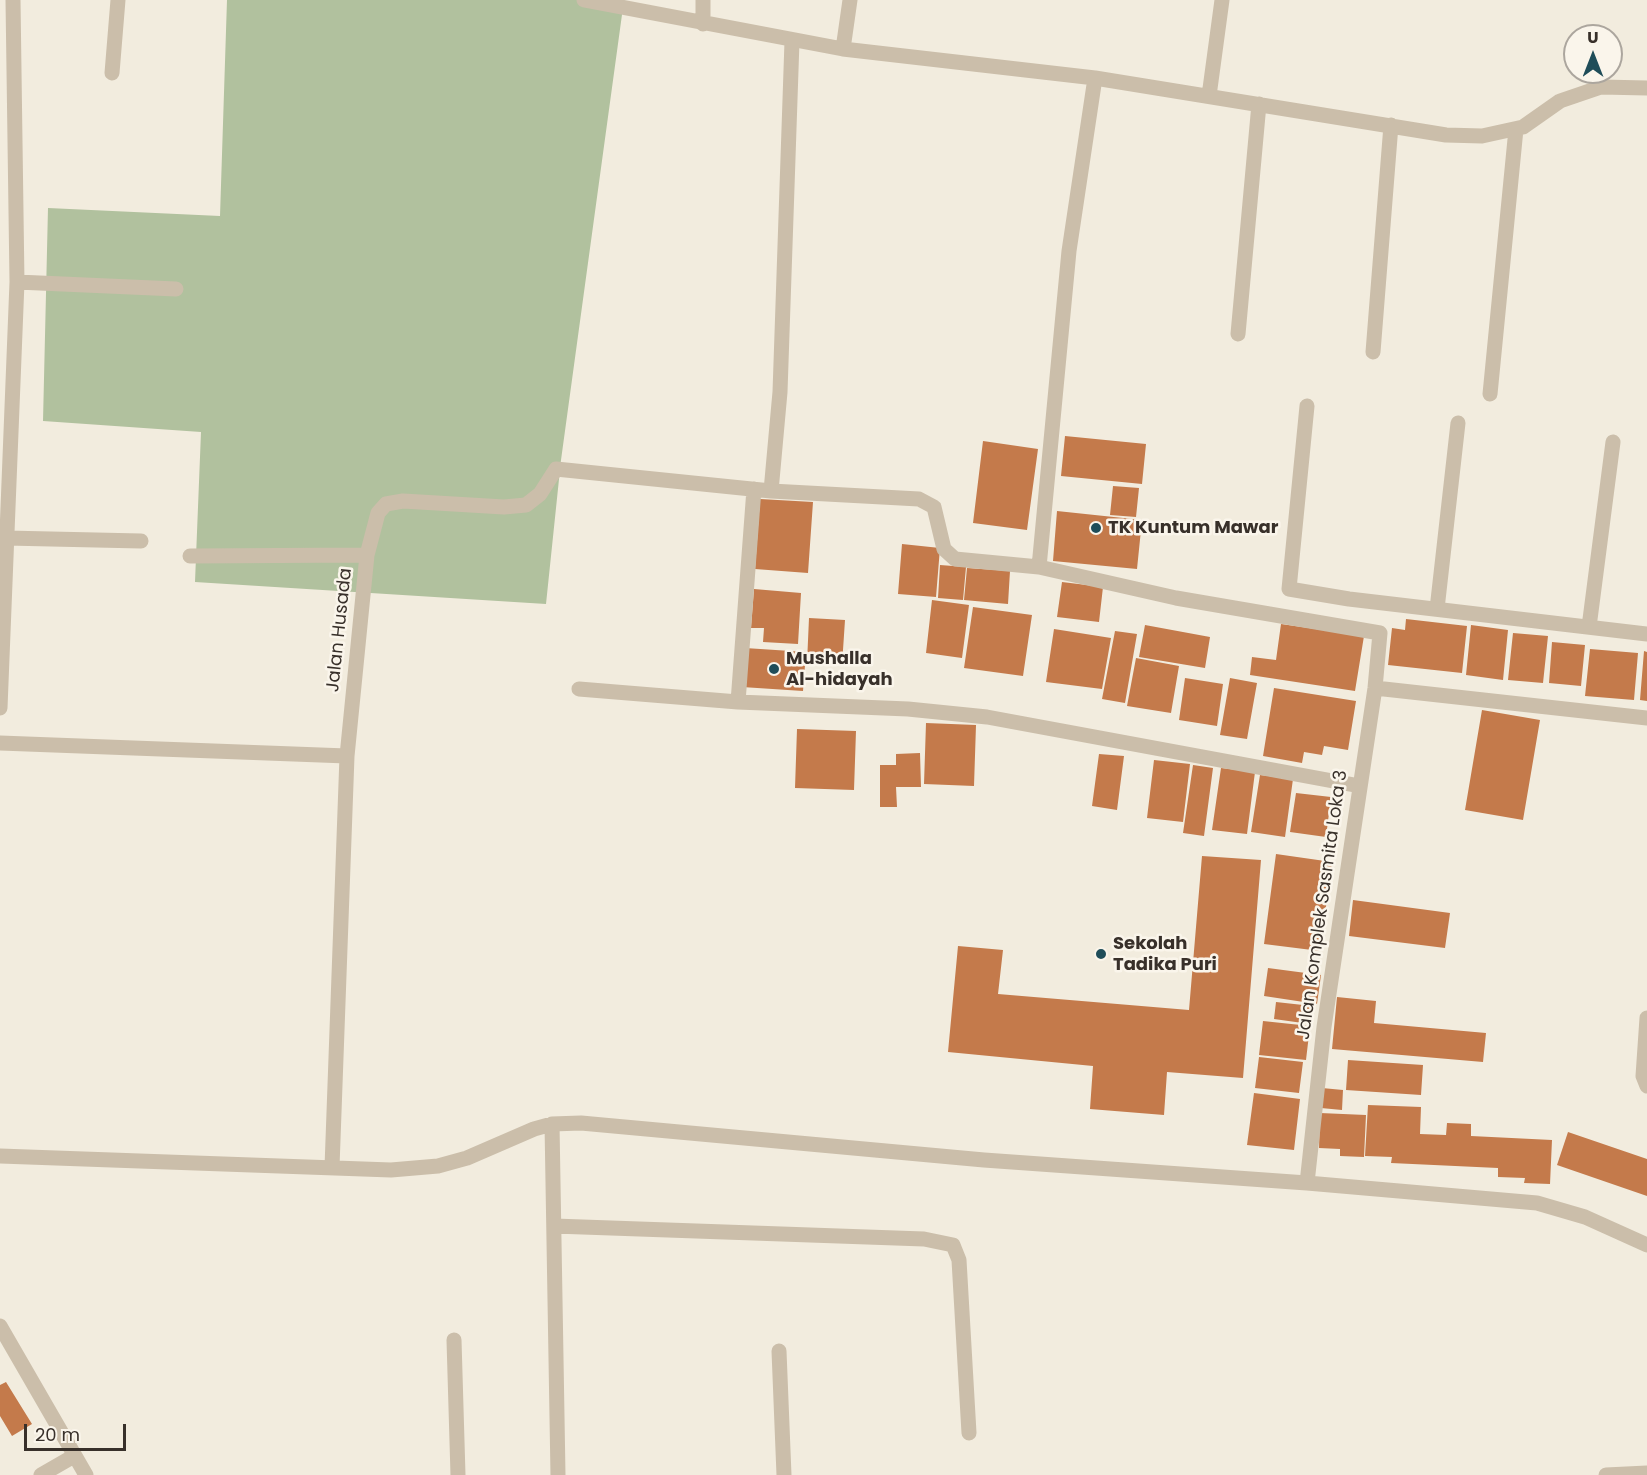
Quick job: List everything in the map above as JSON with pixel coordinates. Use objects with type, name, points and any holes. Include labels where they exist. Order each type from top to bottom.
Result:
[{"type":"street","points":[[0,708],[6,537],[6,409],[17,282],[13,0]]},
{"type":"street","points":[[112,73],[118,0]]},
{"type":"street","points":[[584,0],[843,49],[1095,78],[1455,135],[1482,136],[1523,127],[1560,101],[1601,87],[1647,88]]},
{"type":"street","points":[[703,0],[703,24]]},
{"type":"street","points":[[843,49],[850,0]]},
{"type":"street","points":[[1209,96],[1222,0]]},
{"type":"street","points":[[771,491],[780,392],[792,41]]},
{"type":"street","points":[[1039,567],[1056,413],[1066,274],[1095,78]]},
{"type":"street","points":[[1238,334],[1259,104]]},
{"type":"street","points":[[1373,352],[1391,125]]},
{"type":"street","points":[[1490,393],[1516,129]]},
{"type":"street","points":[[17,282],[176,289]]},
{"type":"street","points":[[1307,406],[1289,589],[1647,634]]},
{"type":"street","points":[[1437,609],[1458,423]]},
{"type":"street","points":[[1589,627],[1613,442]]},
{"type":"street","name":"Jalan Husada","points":[[332,1167],[347,756],[367,555],[378,513],[386,504],[403,501],[504,507],[526,505],[540,494],[556,470],[771,491],[919,499],[934,507],[944,549],[955,559],[1039,567],[1176,598],[1380,633]]},
{"type":"street","points":[[738,702],[754,489]]},
{"type":"street","points":[[6,537],[141,541]]},
{"type":"street","points":[[190,556],[367,555]]},
{"type":"street","name":"Jalan Komplek Sasmita Loka 3","points":[[1307,1183],[1324,1027],[1375,688],[1380,633]]},
{"type":"street","points":[[1375,688],[1647,718]]},
{"type":"street","points":[[579,690],[738,702],[908,709],[978,716],[1360,786]]},
{"type":"street","points":[[0,743],[347,756]]},
{"type":"street","points":[[1647,1018],[1643,1076],[1647,1086]]},
{"type":"street","points":[[0,1156],[391,1170],[438,1166],[552,1124],[581,1123],[984,1160],[1307,1183],[1537,1203],[1585,1217],[1647,1245]]},
{"type":"street","points":[[552,1124],[558,1475]]},
{"type":"street","points":[[554,1226],[924,1239],[953,1245],[958,1260],[969,1433]]},
{"type":"street","points":[[0,1326],[86,1475]]},
{"type":"street","points":[[454,1340],[458,1475]]},
{"type":"street","points":[[779,1351],[784,1475]]},
{"type":"street","points":[[41,1475],[74,1456]]},
{"type":"street","points":[[1606,1475],[1647,1473]]},
{"type":"green space","points":[[227,0],[624,0],[561,460],[546,604],[195,582],[201,432],[43,421],[48,208],[220,216]]},
{"type":"building","points":[[1065,436],[1146,444],[1142,484],[1061,476]]},
{"type":"building","points":[[983,441],[1038,449],[1027,530],[973,523]]},
{"type":"building","points":[[1113,486],[1139,488],[1136,517],[1110,515]]},
{"type":"building","points":[[760,499],[813,502],[808,573],[755,569]]},
{"type":"building","points":[[1057,511],[1142,520],[1137,569],[1053,561]]},
{"type":"building","points":[[902,544],[940,548],[936,597],[898,594]]},
{"type":"building","points":[[940,565],[966,567],[963,600],[938,598]]},
{"type":"building","points":[[967,568],[1010,571],[1008,604],[964,600]]},
{"type":"building","points":[[1062,582],[1103,587],[1099,622],[1057,617]]},
{"type":"building","points":[[754,589],[801,593],[798,644],[763,642],[764,628],[751,628]]},
{"type":"building","points":[[932,600],[969,605],[962,658],[926,653]]},
{"type":"building","points":[[973,607],[1032,615],[1023,676],[964,668]]},
{"type":"building","points":[[809,618],[845,620],[842,665],[807,663]]},
{"type":"building","points":[[1406,619],[1467,626],[1462,673],[1388,665],[1392,628],[1405,630]]},
{"type":"building","points":[[1281,624],[1364,636],[1355,691],[1250,675],[1252,657],[1276,660]]},
{"type":"building","points":[[1145,625],[1210,637],[1205,668],[1139,657]]},
{"type":"building","points":[[1471,625],[1508,630],[1503,680],[1466,675]]},
{"type":"building","points":[[1054,629],[1111,638],[1102,689],[1046,682]]},
{"type":"building","points":[[1115,631],[1137,634],[1125,703],[1102,699]]},
{"type":"building","points":[[1513,633],[1548,636],[1543,683],[1508,680]]},
{"type":"building","points":[[1552,642],[1585,645],[1581,686],[1549,683]]},
{"type":"building","name":"Mushalla Al-hidayah","points":[[745,648],[806,652],[803,691],[742,687]]},
{"type":"building","points":[[1590,649],[1638,653],[1634,700],[1585,696]]},
{"type":"building","points":[[1644,651],[1647,652],[1647,701],[1640,700]]},
{"type":"building","points":[[1136,658],[1179,666],[1171,713],[1127,706]]},
{"type":"building","points":[[1185,678],[1223,684],[1217,726],[1179,720]]},
{"type":"building","points":[[1230,678],[1257,683],[1247,739],[1220,735]]},
{"type":"building","points":[[1274,688],[1356,701],[1348,750],[1324,746],[1322,755],[1304,752],[1302,763],[1263,756]]},
{"type":"building","points":[[1482,710],[1540,720],[1523,820],[1465,810]]},
{"type":"building","points":[[926,723],[976,725],[974,786],[924,784]]},
{"type":"building","points":[[797,729],[856,731],[854,790],[795,788]]},
{"type":"building","points":[[920,753],[921,787],[896,787],[897,807],[880,807],[880,765],[896,765],[896,754]]},
{"type":"building","points":[[1099,754],[1124,756],[1117,810],[1092,806]]},
{"type":"building","points":[[1154,760],[1190,764],[1183,822],[1147,818]]},
{"type":"building","points":[[1193,765],[1213,768],[1204,836],[1183,833]]},
{"type":"building","points":[[1221,768],[1255,772],[1247,834],[1212,830]]},
{"type":"building","points":[[1260,775],[1293,779],[1285,837],[1251,832]]},
{"type":"building","points":[[1296,793],[1331,797],[1326,837],[1290,832]]},
{"type":"building","points":[[1276,854],[1332,862],[1320,951],[1264,944]]},
{"type":"building","points":[[1202,856],[1261,860],[1243,1078],[1167,1072],[1164,1115],[1090,1109],[1093,1066],[948,1052],[958,946],[1003,950],[998,994],[1189,1010]]},
{"type":"building","points":[[1353,900],[1450,913],[1445,948],[1349,936]]},
{"type":"building","points":[[1268,968],[1321,975],[1317,1004],[1264,996]]},
{"type":"building","points":[[1337,997],[1376,1001],[1374,1023],[1486,1033],[1483,1062],[1332,1049]]},
{"type":"building","points":[[1276,1002],[1312,1006],[1310,1024],[1274,1019]]},
{"type":"building","points":[[1263,1021],[1310,1026],[1306,1060],[1259,1055]]},
{"type":"building","points":[[1259,1057],[1303,1062],[1299,1093],[1255,1088]]},
{"type":"building","points":[[1348,1060],[1423,1065],[1421,1095],[1346,1090]]},
{"type":"building","points":[[1322,1088],[1343,1090],[1342,1110],[1321,1108]]},
{"type":"building","points":[[1254,1093],[1300,1099],[1294,1150],[1247,1145]]},
{"type":"building","points":[[1368,1105],[1421,1107],[1420,1134],[1446,1135],[1447,1123],[1471,1124],[1471,1136],[1552,1140],[1550,1184],[1524,1183],[1525,1178],[1498,1177],[1498,1168],[1391,1163],[1392,1157],[1365,1156]]},
{"type":"building","points":[[1320,1113],[1366,1115],[1364,1157],[1340,1156],[1340,1149],[1319,1148]]},
{"type":"building","points":[[1568,1132],[1647,1159],[1647,1196],[1557,1165]]},
{"type":"building","points":[[6,1382],[32,1424],[12,1436],[0,1416],[0,1385]]},
{"type":"place","name":"TK Kuntum Mawar","points":[[1096,528]]},
{"type":"place","name":"Mushalla Al-hidayah","points":[[774,669]]},
{"type":"place","name":"Sekolah Tadika Puri","points":[[1101,954]]}]
